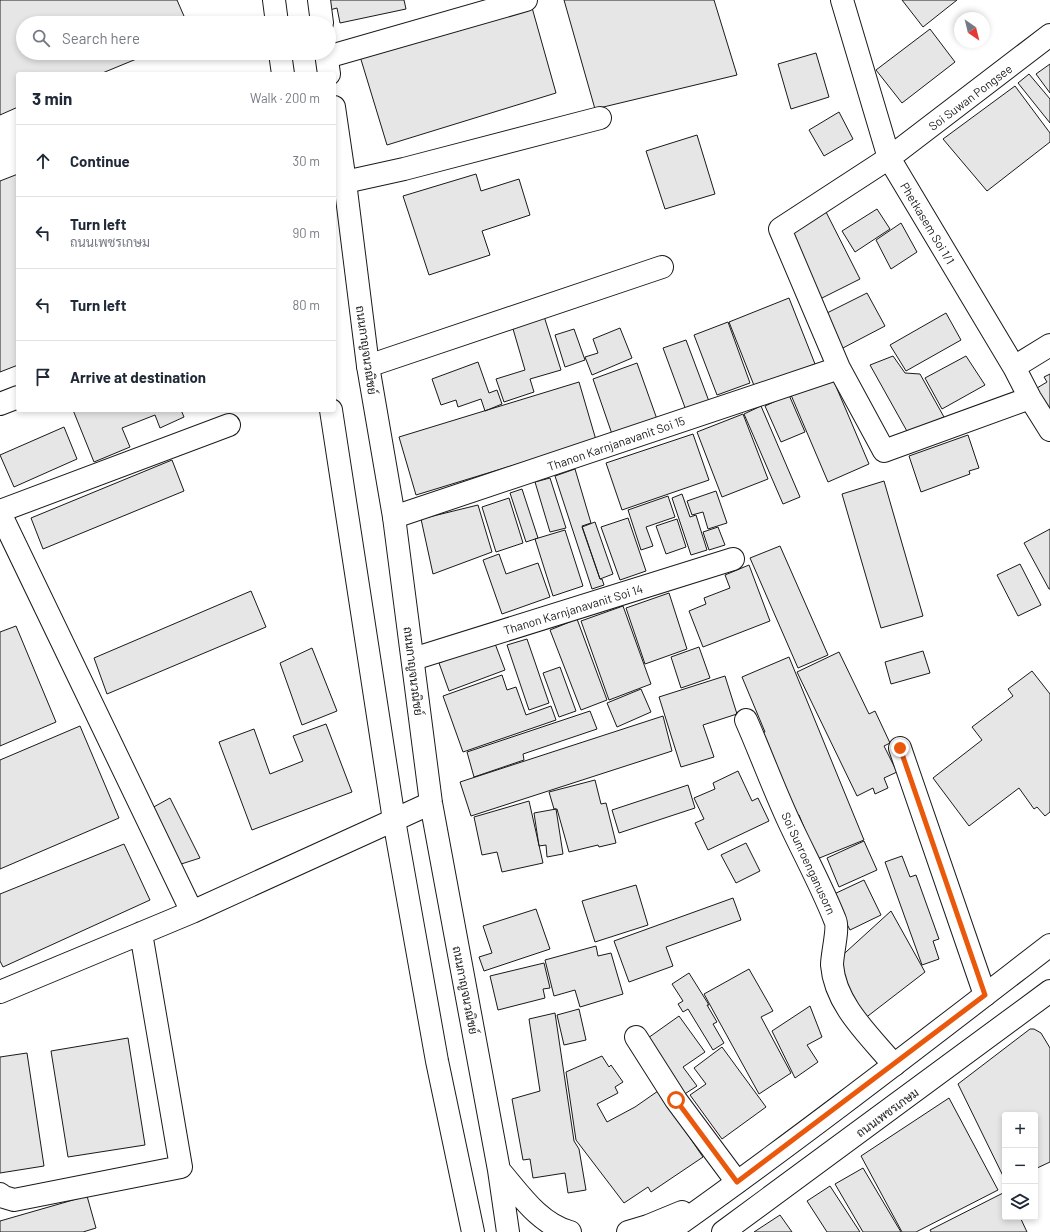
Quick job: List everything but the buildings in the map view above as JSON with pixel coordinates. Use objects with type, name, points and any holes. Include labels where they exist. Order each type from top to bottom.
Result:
[{"type":"street","points":[[274,0],[276,16]]},
{"type":"street","points":[[319,0],[321,16]]},
{"type":"street","points":[[336,59],[526,0]]},
{"type":"street","name":"Phetkasem Soi 1/1","points":[[846,2],[889,158],[1050,430]]},
{"type":"street","name":"Soi Suwan Pongsee","points":[[839,368],[780,230],[889,158],[1050,35]]},
{"type":"street","points":[[281,60],[283,72]]},
{"type":"street","points":[[345,182],[411,167],[600,118]]},
{"type":"street","name":"ถนนกาญจนวณิชย์","points":[[336,121],[368,366],[394,518],[431,803],[499,1170],[508,1232]]},
{"type":"street","points":[[368,366],[662,267]]},
{"type":"street","points":[[1014,368],[1050,345]]},
{"type":"street","points":[[839,368],[884,451],[1030,398]]},
{"type":"street","name":"Thanon Karnjanavanit Soi 15","points":[[394,518],[839,368]]},
{"type":"street","points":[[0,404],[16,398]]},
{"type":"street","points":[[331,412],[394,820],[436,1061],[473,1232]]},
{"type":"street","points":[[192,912],[0,512],[229,425]]},
{"type":"street","name":"Thanon Karnjanavanit Soi 14","points":[[413,660],[733,559]]},
{"type":"street","name":"Soi Sunroenganusorn","points":[[746,720],[790,823],[836,922],[832,964],[833,975],[838,990],[845,1004],[859,1024],[894,1065]]},
{"type":"street","points":[[900,748],[985,995]]},
{"type":"street","points":[[0,992],[192,912],[431,803]]},
{"type":"street","points":[[0,1194],[14,1200],[181,1167],[141,933]]},
{"type":"street","points":[[668,1232],[894,1065],[1050,945]]},
{"type":"street","name":"ถนนเพชรเกษม","points":[[723,1232],[1048,999]]},
{"type":"street","points":[[636,1037],[676,1100],[737,1182]]},
{"type":"street","points":[[499,1170],[541,1217],[554,1226],[570,1232]]},
{"type":"street","points":[[628,1232],[648,1226],[713,1200]]},
{"type":"route","points":[[676,1100],[737,1182],[985,995],[900,748]]}]
